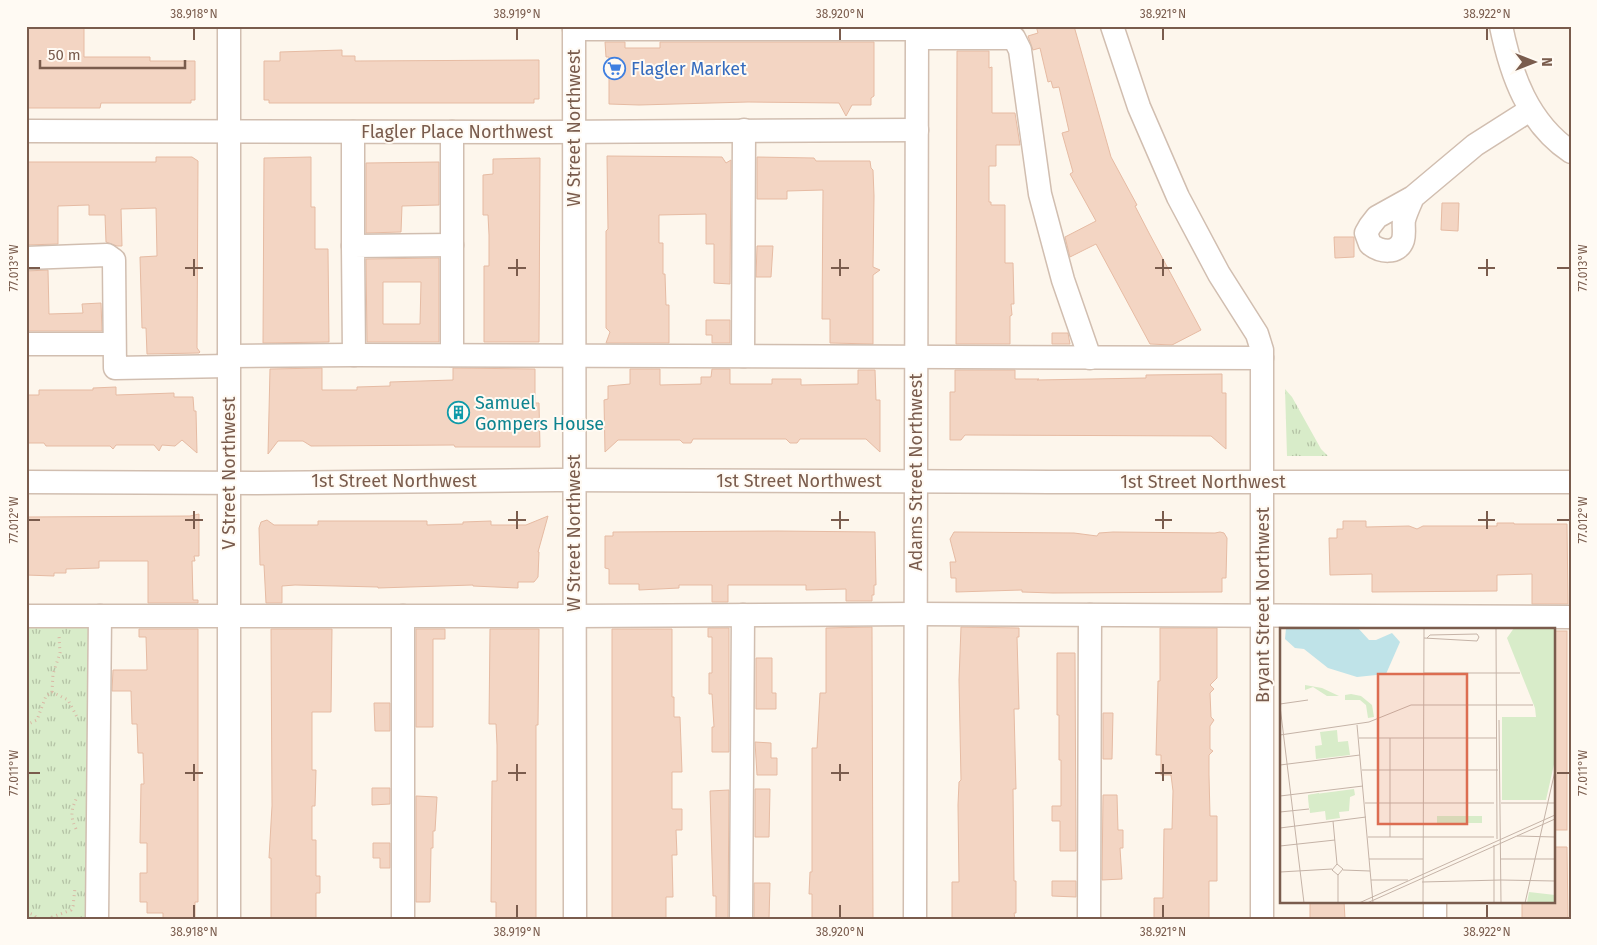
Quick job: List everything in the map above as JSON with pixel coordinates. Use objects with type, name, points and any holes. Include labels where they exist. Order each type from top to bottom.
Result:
[{"type":"street","name":"V Street Northwest","points":[[229,26],[229,919]]},
{"type":"street","name":"Bryant Street Northwest","points":[[1112,26],[1136,98],[1161,161],[1205,250],[1257,334],[1262,358],[1262,919]]},
{"type":"street","points":[[1501,26],[1508,76],[1530,110],[1550,135],[1571,152]]},
{"type":"street","points":[[574,28],[798,28],[917,31],[1014,38],[1020,50],[1040,194],[1063,280],[1090,358]]},
{"type":"street","name":"W Street Northwest","points":[[574,28],[575,919]]},
{"type":"street","name":"Adams Street Northwest","points":[[916,919],[917,31]]},
{"type":"street","points":[[1412,197],[1475,145],[1530,110]]},
{"type":"street","points":[[743,356],[744,130]]},
{"type":"street","name":"Flagler Place Northwest","points":[[26,131],[917,130]]},
{"type":"street","points":[[353,132],[354,354]]},
{"type":"street","points":[[452,132],[452,355]]},
{"type":"street","points":[[353,246],[452,245]]},
{"type":"street","points":[[26,258],[107,255],[114,260],[115,368],[354,354],[917,358],[1262,358]]},
{"type":"street","points":[[26,344],[114,344]]},
{"type":"street","name":"1st Street Northwest","points":[[26,482],[574,480],[1571,482]]},
{"type":"street","points":[[26,616],[916,614],[1263,616],[1434,622],[1571,617]]},
{"type":"street","points":[[741,919],[743,615]]},
{"type":"street","points":[[1089,919],[1090,615]]},
{"type":"street","points":[[97,919],[100,616]]},
{"type":"street","points":[[403,616],[403,919]]},
{"type":"street","points":[[1434,902],[1435,919]]},
{"type":"path","points":[[26,725],[37,720],[46,696],[52,692],[53,674],[60,653],[59,616]]},
{"type":"path","points":[[48,919],[71,910],[74,901]]},
{"type":"path","points":[[26,912],[34,914],[38,919]]},
{"type":"green space","points":[[1285,389],[1292,397],[1321,449],[1328,456],[1287,456]]},
{"type":"green space","points":[[26,627],[93,628],[90,919],[26,919]]},
{"type":"building","points":[[26,26],[84,26],[84,57],[150,57],[150,61],[195,61],[195,100],[191,100],[191,103],[101,103],[100,108],[26,108]]},
{"type":"building","points":[[1036,26],[1074,26],[1111,157],[1201,330],[1172,345],[1150,344],[1096,244],[1070,257],[1065,237],[1096,221],[1070,174],[1073,172],[1062,133],[1069,131],[1059,87],[1053,88],[1051,81],[1048,82],[1040,48],[1033,50],[1028,36],[1038,33]]},
{"type":"building","points":[[605,42],[625,42],[625,48],[660,48],[660,42],[874,42],[874,96],[871,98],[871,105],[852,105],[846,116],[839,103],[609,104],[609,57],[606,57]]},
{"type":"building","points":[[342,50],[342,56],[355,56],[355,61],[539,60],[539,99],[534,99],[534,103],[269,103],[269,100],[264,100],[264,61],[280,61],[280,52]]},
{"type":"building","points":[[957,51],[989,51],[989,68],[992,67],[992,113],[1015,113],[1020,145],[996,145],[996,166],[989,166],[989,202],[991,202],[991,205],[1005,205],[1005,263],[1013,263],[1014,304],[1011,304],[1010,344],[956,344]]},
{"type":"building","points":[[607,156],[722,157],[726,163],[731,160],[730,284],[714,283],[714,244],[706,244],[706,214],[659,215],[659,243],[663,243],[666,305],[669,305],[669,343],[606,343],[610,332],[606,328]]},
{"type":"building","points":[[156,157],[192,157],[198,161],[197,348],[199,353],[147,354],[146,328],[142,328],[140,257],[157,256],[156,208],[121,209],[122,246],[117,246],[106,242],[105,215],[89,215],[89,205],[58,206],[58,244],[26,245],[26,162],[156,162]]},
{"type":"building","points":[[311,157],[311,207],[315,207],[315,249],[328,249],[329,342],[263,343],[264,158]]},
{"type":"building","points":[[757,157],[814,158],[816,161],[870,161],[873,170],[874,196],[873,267],[880,270],[873,275],[873,344],[830,343],[830,319],[822,319],[823,190],[787,191],[787,199],[757,199]]},
{"type":"building","points":[[540,158],[539,342],[484,342],[484,266],[489,266],[489,235],[488,215],[483,215],[483,175],[493,174],[493,159]]},
{"type":"building","points":[[439,162],[439,205],[402,206],[401,232],[366,233],[366,163]]},
{"type":"building","points":[[1442,203],[1459,203],[1458,231],[1441,230]]},
{"type":"building","points":[[1334,237],[1354,237],[1354,257],[1335,258]]},
{"type":"building","points":[[757,246],[773,246],[771,277],[756,277]]},
{"type":"building","points":[[439,258],[439,342],[367,342],[366,259]],"holes":[[[383,282],[421,282],[420,324],[383,324]]]},
{"type":"building","points":[[48,270],[49,314],[83,313],[82,304],[101,303],[102,331],[26,331],[26,271]]},
{"type":"building","points":[[706,320],[730,320],[730,343],[712,343],[712,335],[706,335]]},
{"type":"building","points":[[1052,333],[1068,333],[1070,344],[1052,344]]},
{"type":"building","points":[[322,368],[322,390],[357,390],[357,387],[390,386],[390,382],[453,380],[453,368],[535,369],[535,403],[539,403],[540,447],[455,447],[454,445],[311,446],[303,441],[278,441],[268,454],[270,369]]},
{"type":"building","points":[[630,369],[660,369],[660,385],[701,384],[701,377],[711,377],[712,369],[730,369],[730,384],[772,384],[772,379],[801,379],[801,385],[858,384],[858,370],[875,370],[876,400],[880,400],[880,452],[866,439],[800,439],[797,443],[790,443],[786,439],[693,439],[691,443],[683,443],[680,440],[618,440],[605,452],[604,400],[608,399],[608,386],[630,384]]},
{"type":"building","points":[[955,370],[1015,370],[1015,379],[1039,379],[1037,380],[1146,378],[1146,375],[1222,374],[1222,393],[1226,393],[1226,449],[1211,436],[965,435],[961,440],[950,440],[950,392],[955,392]]},
{"type":"building","points":[[116,387],[116,395],[174,393],[174,397],[193,397],[194,411],[196,411],[197,453],[182,440],[175,446],[162,445],[159,451],[154,445],[116,445],[113,449],[110,446],[46,446],[44,443],[26,443],[27,395],[39,395],[39,390],[93,390],[93,388]]},
{"type":"building","points":[[199,514],[199,556],[194,556],[195,561],[192,561],[193,600],[198,600],[198,603],[148,603],[148,561],[99,561],[99,568],[66,569],[66,573],[54,573],[54,576],[26,575],[26,517],[190,516]]},
{"type":"building","points":[[548,516],[538,552],[538,577],[534,582],[518,582],[518,588],[473,585],[378,588],[295,585],[282,586],[282,603],[266,603],[264,565],[260,565],[259,528],[261,522],[267,520],[274,525],[318,525],[318,521],[427,521],[427,525],[491,521],[491,525],[526,525]]},
{"type":"building","points":[[1343,521],[1366,521],[1366,527],[1409,526],[1417,529],[1423,526],[1497,526],[1497,523],[1567,524],[1568,604],[1532,604],[1532,574],[1497,575],[1497,591],[1372,592],[1372,574],[1330,575],[1329,538],[1337,538],[1337,529],[1343,529]]},
{"type":"building","points":[[613,532],[875,532],[876,585],[874,585],[872,601],[846,601],[846,589],[806,590],[806,585],[728,585],[728,602],[712,602],[712,585],[679,585],[679,588],[639,590],[639,584],[609,584],[609,569],[605,568],[605,536],[613,536]]},
{"type":"building","points":[[954,532],[1074,533],[1097,536],[1099,533],[1113,532],[1220,532],[1224,533],[1227,538],[1226,578],[1222,578],[1222,592],[1053,593],[1022,592],[1022,590],[956,592],[956,578],[951,578],[950,562],[956,562],[950,539]]},
{"type":"building","points":[[872,627],[873,919],[812,919],[812,894],[809,894],[810,872],[812,872],[812,748],[817,748],[820,693],[826,693],[826,628]]},
{"type":"building","points":[[961,627],[1019,628],[1019,637],[1017,637],[1019,709],[1014,709],[1016,789],[1013,789],[1014,881],[1016,881],[1015,919],[952,919],[952,882],[959,882],[958,805],[959,782],[961,780],[959,680]]},
{"type":"building","points":[[708,628],[729,628],[729,752],[712,752],[712,727],[714,727],[712,694],[709,694],[709,673],[712,673],[712,637],[708,637]]},
{"type":"building","points":[[1160,628],[1217,628],[1217,678],[1210,685],[1214,689],[1210,693],[1211,717],[1214,720],[1210,726],[1210,749],[1213,751],[1209,755],[1209,775],[1210,816],[1217,816],[1217,881],[1209,881],[1209,919],[1154,919],[1154,898],[1163,898],[1164,829],[1172,829],[1173,791],[1171,775],[1161,775],[1161,755],[1156,755],[1158,681],[1160,681]]},
{"type":"building","points":[[139,629],[198,629],[198,902],[195,902],[195,919],[163,919],[163,913],[147,913],[147,902],[140,902],[140,873],[147,873],[147,843],[140,843],[141,784],[144,784],[143,753],[138,753],[137,724],[132,724],[131,691],[112,691],[113,670],[147,670],[146,637],[139,637]]},
{"type":"building","points":[[271,629],[332,629],[331,712],[312,712],[312,770],[316,770],[315,806],[312,806],[312,840],[316,840],[316,876],[320,876],[320,893],[316,893],[316,919],[271,919],[271,858],[269,858],[272,806]]},
{"type":"building","points":[[416,629],[445,629],[445,639],[433,639],[433,727],[416,727]]},
{"type":"building","points":[[490,629],[539,629],[538,725],[536,725],[536,919],[496,919],[496,902],[491,902],[492,781],[497,781],[497,745],[496,724],[489,724]]},
{"type":"building","points":[[612,629],[672,629],[672,697],[674,697],[674,717],[680,717],[682,772],[672,772],[672,809],[682,809],[682,830],[676,830],[677,855],[672,855],[673,897],[666,897],[666,919],[612,919]]},
{"type":"building","points":[[1554,631],[1567,631],[1567,830],[1554,830]]},
{"type":"building","points":[[1057,653],[1075,653],[1076,851],[1060,851],[1060,821],[1052,821],[1052,806],[1061,806],[1061,760],[1059,760],[1059,715],[1057,715]]},
{"type":"building","points":[[756,658],[772,658],[772,693],[776,693],[776,709],[756,709]]},
{"type":"building","points":[[374,703],[390,703],[390,731],[375,731]]},
{"type":"building","points":[[1103,713],[1113,713],[1112,759],[1103,759]]},
{"type":"building","points":[[755,742],[771,743],[771,758],[777,758],[777,775],[757,775]]},
{"type":"building","points":[[372,788],[390,788],[390,804],[372,805]]},
{"type":"building","points":[[755,789],[770,789],[769,837],[755,837]]},
{"type":"building","points":[[729,790],[728,919],[716,919],[716,896],[713,896],[710,791]]},
{"type":"building","points":[[1103,795],[1117,795],[1118,830],[1123,830],[1123,848],[1120,848],[1122,879],[1102,880]]},
{"type":"building","points":[[416,796],[437,797],[433,848],[431,848],[430,902],[416,902]]},
{"type":"building","points":[[373,843],[390,843],[390,868],[380,868],[380,858],[373,858]]},
{"type":"building","points":[[1554,847],[1567,847],[1568,919],[1522,919],[1522,902],[1554,902]]},
{"type":"building","points":[[1052,881],[1076,881],[1076,897],[1052,896]]},
{"type":"building","points":[[754,883],[770,883],[769,919],[754,919]]},
{"type":"building","points":[[1310,902],[1344,902],[1345,919],[1310,919]]},
{"type":"place","name":"Flagler Market","points":[[615,69]]},
{"type":"place","name":"Samuel Gompers House","points":[[459,413]]}]
